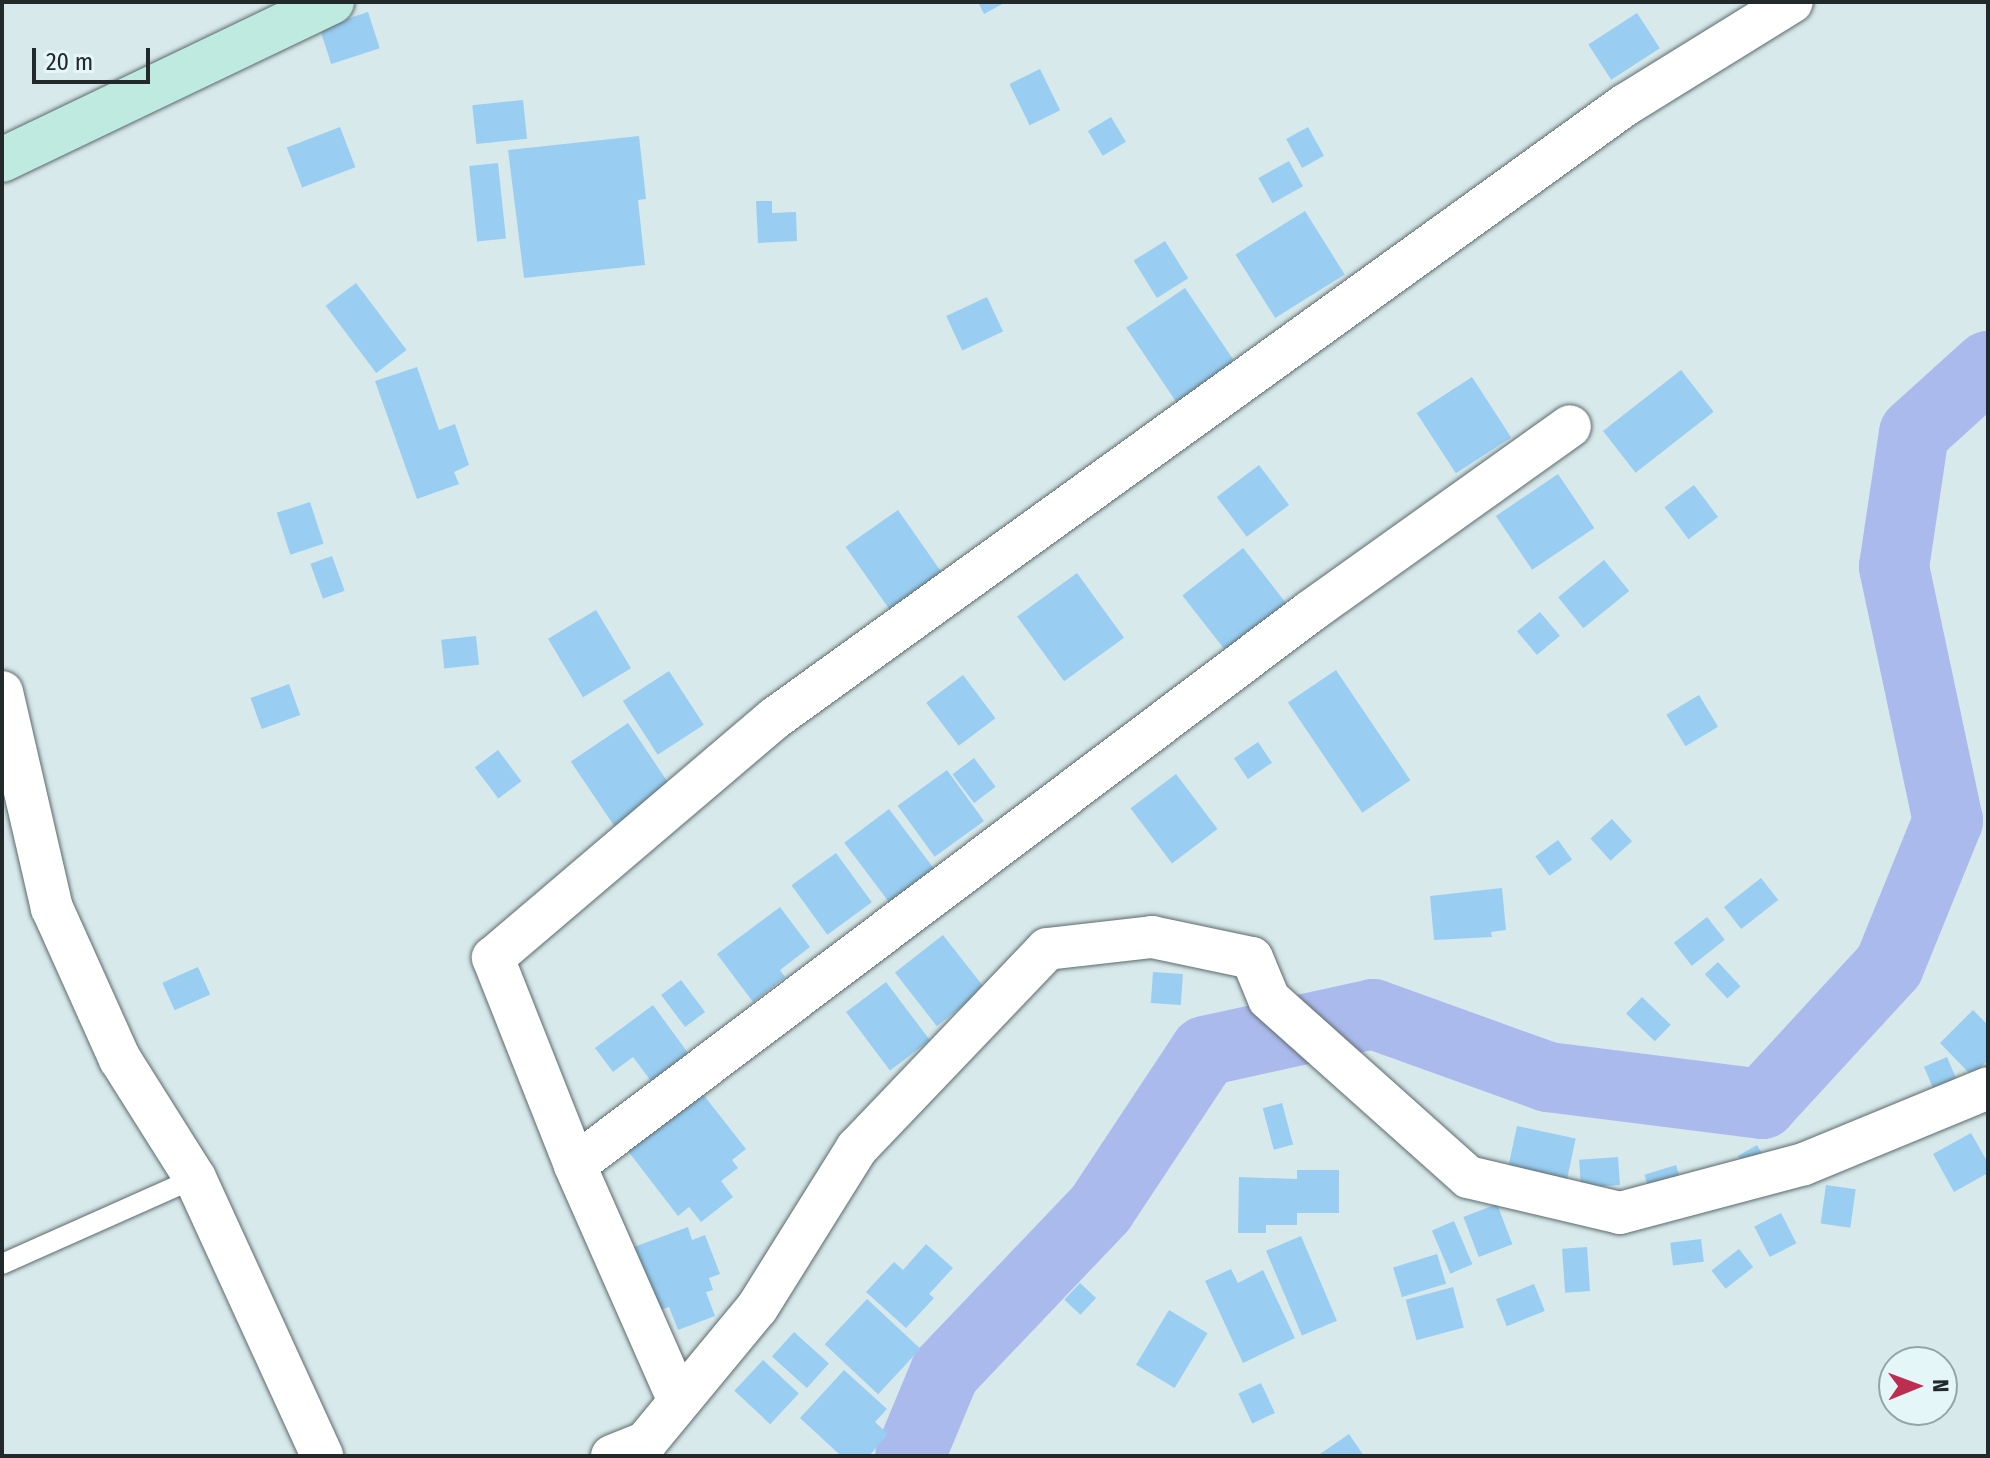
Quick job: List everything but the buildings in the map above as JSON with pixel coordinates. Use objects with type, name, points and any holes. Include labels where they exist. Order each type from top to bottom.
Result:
[{"type":"street","points":[[2,160],[332,2]]},
{"type":"street","points":[[678,1399],[575,1165],[493,958],[775,718],[1625,105],[1792,2]]},
{"type":"street","points":[[575,1165],[1311,611],[1570,426]]},
{"type":"street","points":[[2,692],[52,908],[120,1059],[195,1178],[322,1456]]},
{"type":"street","points":[[612,1456],[646,1442],[678,1399],[757,1308],[857,1148],[1047,949],[1152,937],[1252,958],[1269,999],[1330,1057],[1468,1177],[1620,1213],[1804,1164],[1988,1088]]},
{"type":"lane","points":[[2,1264],[195,1178]]},
{"type":"waterway","points":[[910,1456],[945,1372],[1101,1208],[1205,1051],[1373,1014],[1548,1077],[1762,1104],[1889,966],[1948,821],[1894,567],[1914,433],[1988,366]]}]
